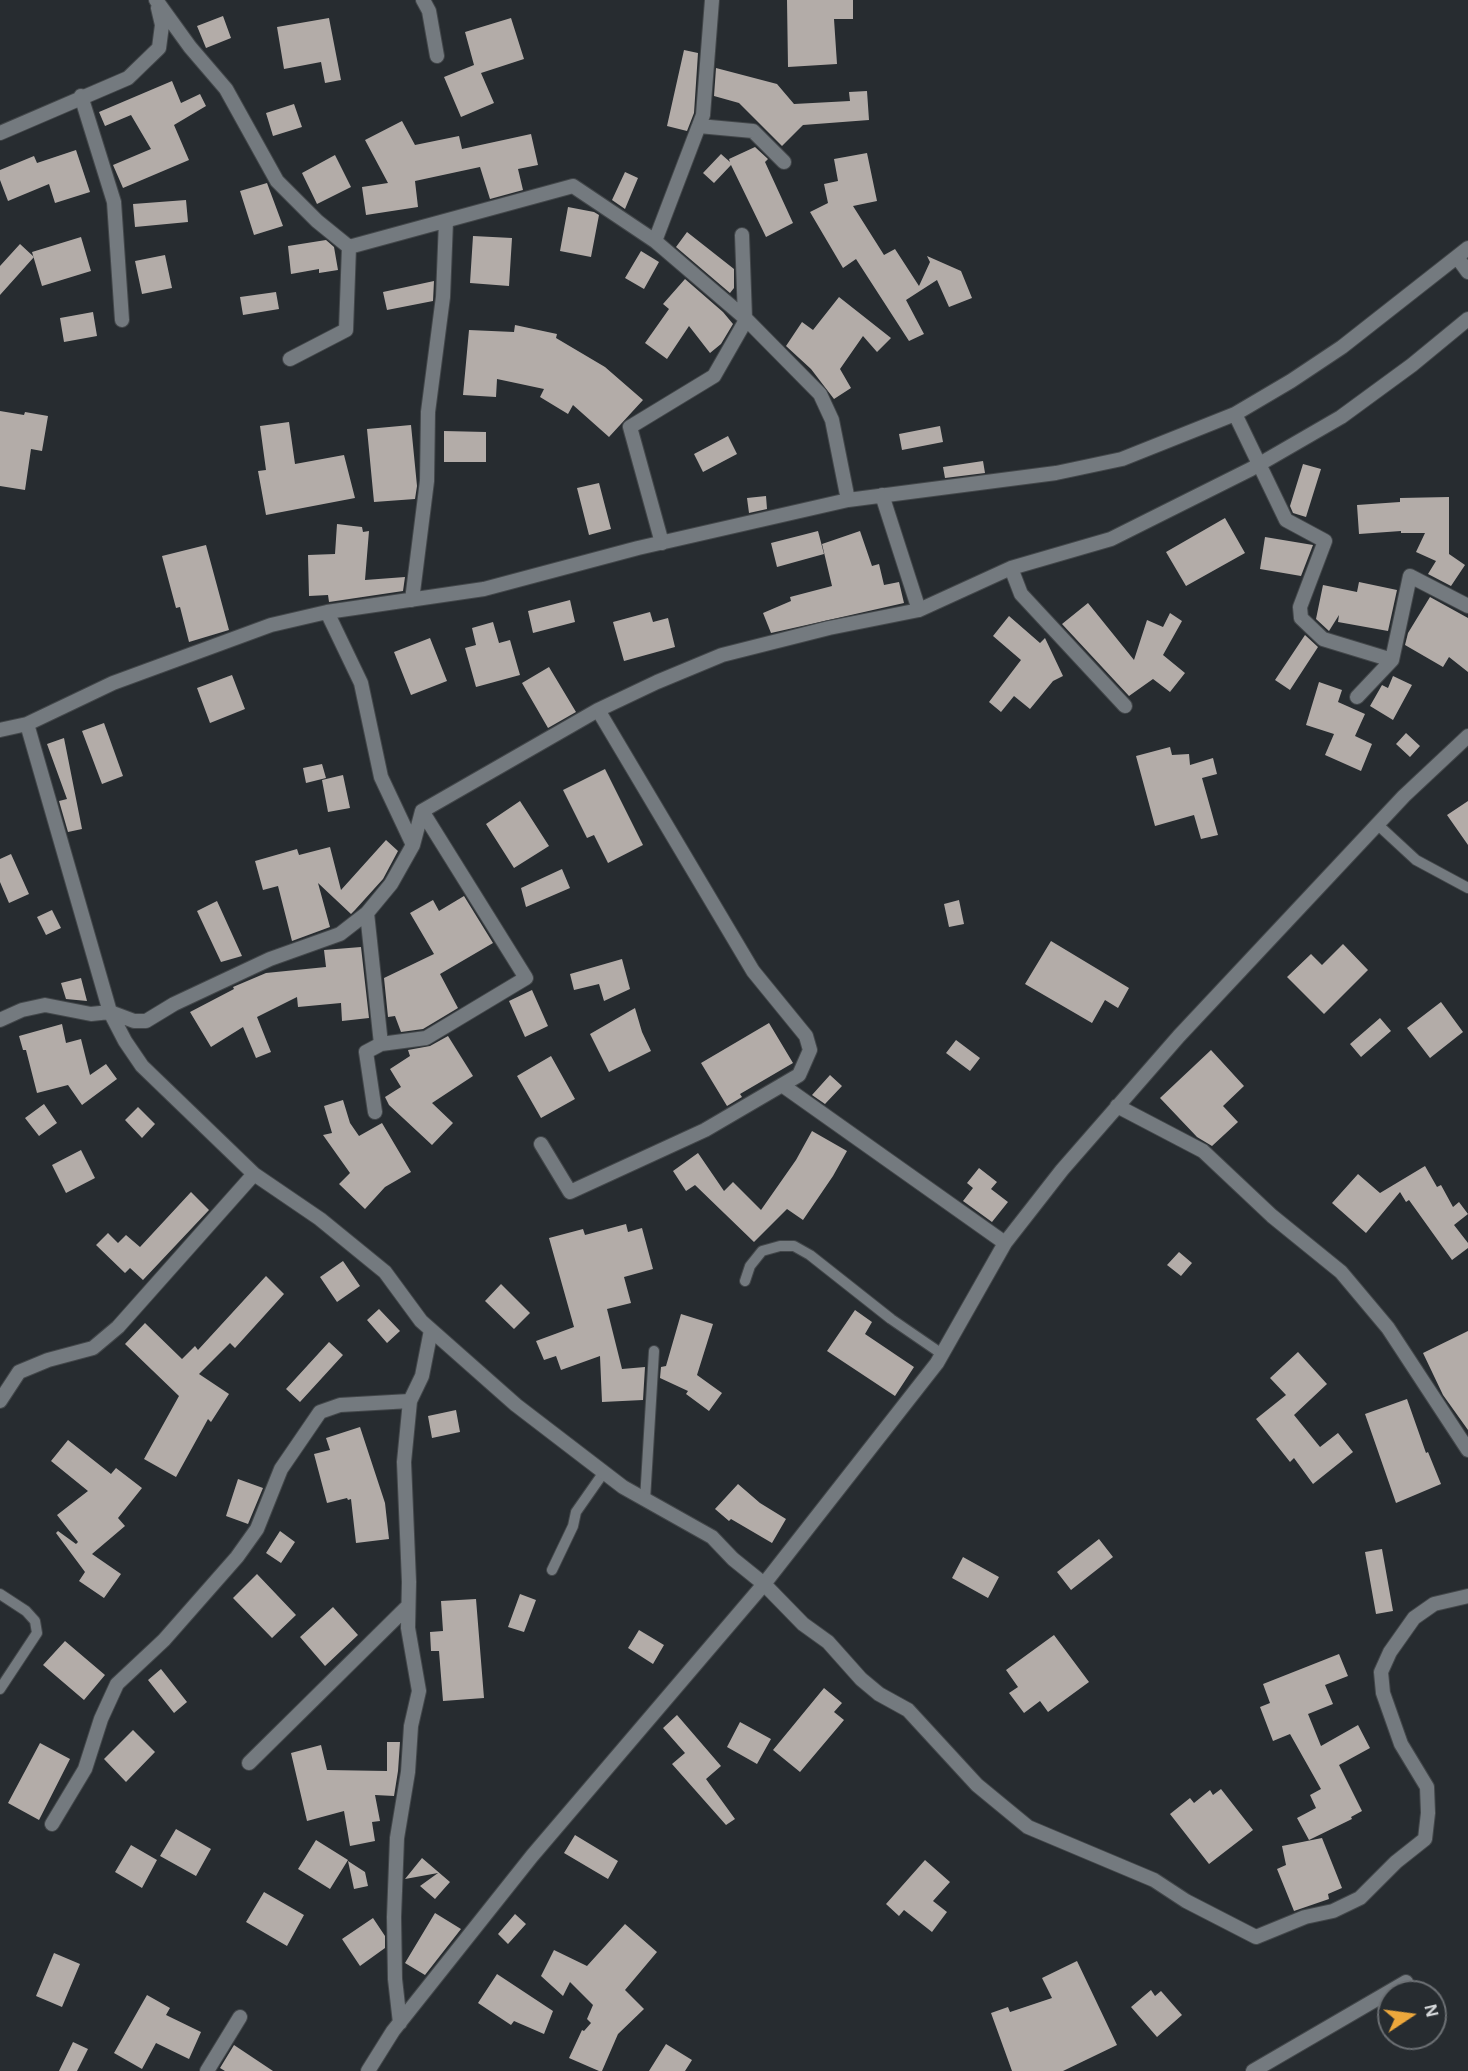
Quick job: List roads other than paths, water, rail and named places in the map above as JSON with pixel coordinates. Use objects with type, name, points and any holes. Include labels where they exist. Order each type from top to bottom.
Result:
[{"type":"street","points":[[0,133],[128,78],[159,48],[162,25],[156,0]]},
{"type":"street","points":[[156,0],[190,47],[226,89],[277,181],[317,221],[349,247]]},
{"type":"street","points":[[423,0],[429,10],[437,56]]},
{"type":"street","points":[[655,241],[703,115],[712,0]]},
{"type":"street","points":[[81,96],[114,202],[122,320]]},
{"type":"street","points":[[699,126],[753,131],[784,162]]},
{"type":"street","points":[[349,247],[573,187],[655,241],[746,319],[820,394],[832,421],[848,500]]},
{"type":"street","points":[[412,600],[427,481],[428,412],[443,297],[446,220]]},
{"type":"street","points":[[662,542],[630,428],[714,376],[746,319],[743,236]]},
{"type":"street","points":[[290,359],[346,330],[349,247]]},
{"type":"street","points":[[0,730],[27,724],[113,683],[271,625],[327,612],[484,589],[662,542],[848,500],[1056,473],[1122,459],[1235,414],[1342,347],[1462,252],[1468,272]]},
{"type":"street","points":[[0,1020],[22,1010],[45,1005],[91,1014],[110,1012],[134,1021],[146,1021],[174,1004],[270,959],[340,934],[367,913],[391,884],[414,845],[422,811],[598,710],[722,655],[830,628],[919,610],[1011,568],[1111,539],[1259,465],[1341,417],[1412,365],[1468,319]]},
{"type":"street","points":[[1235,414],[1286,520],[1325,541],[1300,607],[1301,618],[1323,639],[1392,660]]},
{"type":"street","points":[[882,495],[919,610]]},
{"type":"street","points":[[1011,568],[1021,594],[1125,706]]},
{"type":"street","points":[[1357,696],[1392,660],[1410,576],[1468,606]]},
{"type":"street","points":[[327,612],[360,682],[381,777],[414,845]]},
{"type":"street","points":[[541,1144],[570,1192],[705,1130],[799,1075],[810,1050],[806,1036],[752,971],[598,710]]},
{"type":"street","points":[[27,724],[110,1012],[142,1066],[254,1174],[320,1219],[385,1272],[421,1321],[516,1405],[645,1500],[712,1537],[803,1624],[828,1642],[861,1679],[879,1694],[908,1710],[977,1785],[1028,1827],[1154,1880],[1186,1901],[1256,1937],[1306,1917],[1333,1911],[1360,1898],[1424,1839],[1428,1813],[1427,1787],[1401,1744],[1383,1693],[1381,1672],[1390,1652],[1415,1618],[1434,1604],[1468,1596]]},
{"type":"street","points":[[368,2071],[400,2023],[532,1856],[764,1584],[943,1354],[1004,1243],[1062,1170],[1189,1026],[1377,824],[1468,736]]},
{"type":"street","points":[[375,1112],[366,1052],[381,1044],[426,1038],[526,978],[422,811]]},
{"type":"street","points":[[367,913],[381,1044]]},
{"type":"street","points":[[782,1085],[1004,1243]]},
{"type":"street","points":[[1117,1106],[1203,1151],[1272,1216],[1342,1272],[1388,1328],[1468,1450]]},
{"type":"street","points":[[0,1401],[19,1373],[48,1360],[93,1348],[118,1327],[254,1174]]},
{"type":"street","points":[[400,2023],[395,1979],[394,1930],[397,1838],[408,1772],[411,1726],[419,1691],[408,1628],[404,1462],[410,1401],[422,1376],[431,1330]]},
{"type":"street","points":[[52,1824],[85,1769],[101,1719],[117,1684],[164,1640],[237,1557],[257,1529],[281,1469],[320,1412],[340,1405],[410,1401]]},
{"type":"street","points":[[249,1763],[408,1606]]},
{"type":"street","points":[[1253,2071],[1271,2066],[1377,2000]]},
{"type":"street","points":[[207,2071],[240,2017]]},
{"type":"lane","points":[[1377,824],[1416,860],[1468,888]]},
{"type":"lane","points":[[746,1281],[750,1266],[762,1251],[780,1246],[794,1246],[810,1255],[891,1318],[943,1354]]},
{"type":"lane","points":[[645,1500],[654,1351]]},
{"type":"lane","points":[[552,1570],[573,1526],[576,1512],[604,1472]]},
{"type":"lane","points":[[0,1594],[26,1611],[35,1621],[37,1633],[0,1689]]}]
